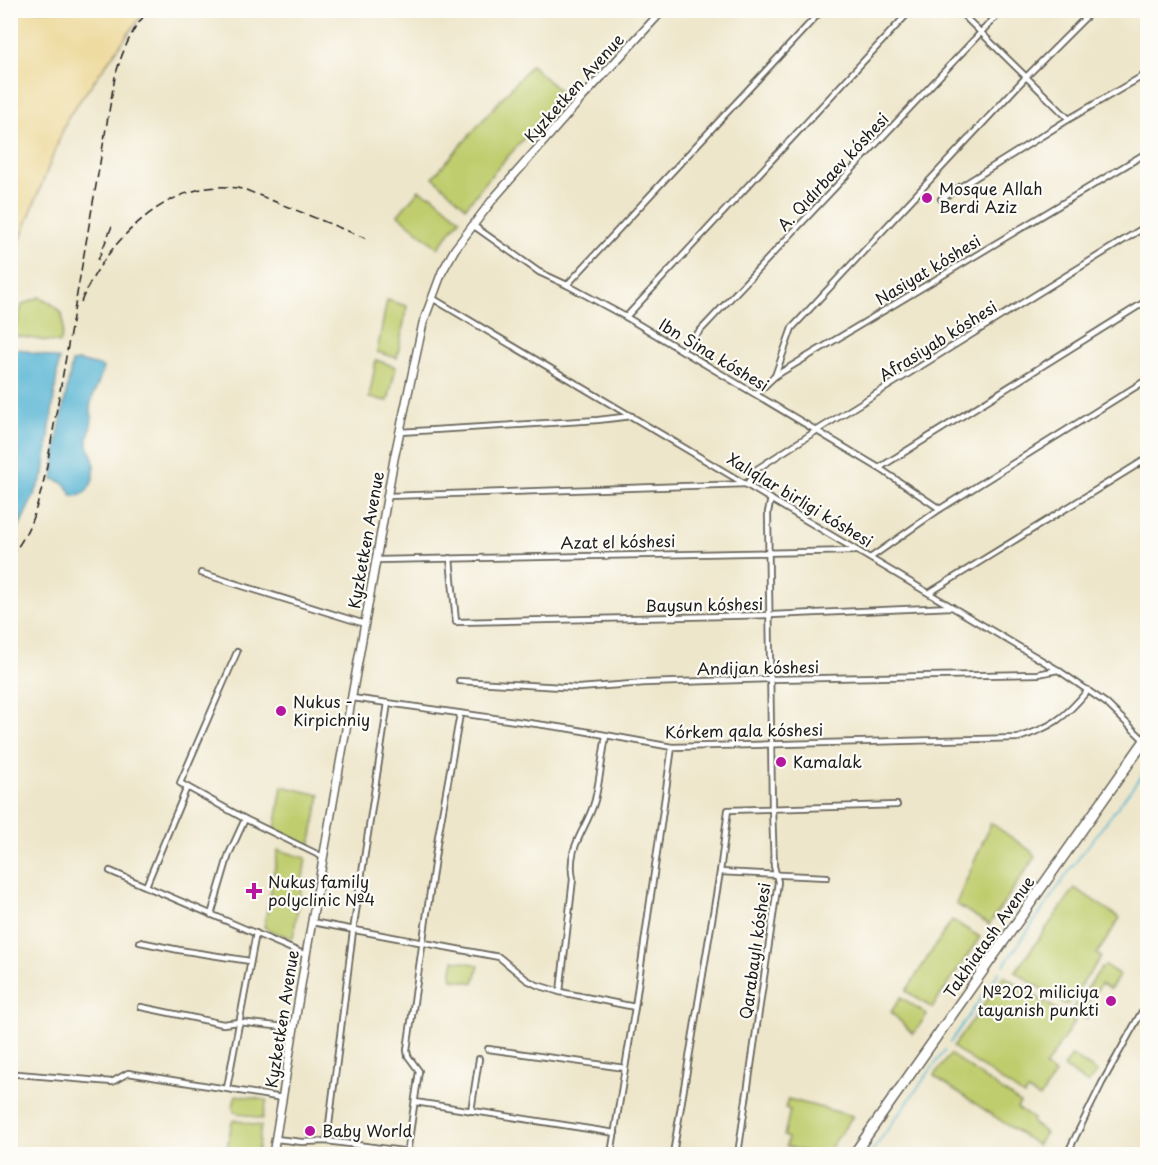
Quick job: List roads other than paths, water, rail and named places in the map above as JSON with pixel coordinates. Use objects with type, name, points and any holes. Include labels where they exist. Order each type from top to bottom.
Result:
[{"type":"highway","name":"Takhiatash Avenue","points":[[854,1155],[1145,742]]},
{"type":"street","name":"Kyzketken Avenue","points":[[273,1155],[376,560],[423,323],[442,272],[455,249],[494,198],[663,10]]},
{"type":"street","points":[[567,285],[822,10]]},
{"type":"street","points":[[626,317],[911,10]]},
{"type":"street","points":[[958,10],[1069,118]]},
{"type":"street","name":"A. Qıdırbaev kóshesi","points":[[682,351],[1002,10]]},
{"type":"street","points":[[775,376],[792,328],[1026,77],[1093,10]]},
{"type":"street","points":[[941,199],[1069,118],[1148,73]]},
{"type":"street","name":"Nasiyat kóshesi","points":[[756,394],[775,376],[1148,152]]},
{"type":"street","name":"Afrasiyab kóshesi","points":[[747,484],[757,469],[1148,225]]},
{"type":"street","name":"Ibn Sina kóshesi","points":[[474,226],[539,272],[626,317],[879,468],[940,508]]},
{"type":"street","name":"Xalıqlar birligi kóshesi","points":[[432,297],[1058,670],[1106,703],[1145,742]]},
{"type":"street","points":[[879,468],[1148,300]]},
{"type":"street","points":[[870,558],[940,508],[1148,379]]},
{"type":"street","points":[[400,432],[632,416]]},
{"type":"street","points":[[929,593],[1148,458]]},
{"type":"street","points":[[388,496],[747,484]]},
{"type":"street","name":"Qarabaylı kóshesi","points":[[738,1155],[778,882],[774,866],[772,808],[768,512],[771,499]]},
{"type":"street","name":"Azat el kóshesi","points":[[376,560],[859,551]]},
{"type":"street","name":"Baysun kóshesi","points":[[450,558],[456,622],[771,615],[952,607]]},
{"type":"street","points":[[201,573],[365,624]]},
{"type":"street","points":[[237,652],[180,783],[245,819],[323,857]]},
{"type":"street","name":"Andijan kóshesi","points":[[459,681],[579,688],[645,683],[772,679],[1038,674],[1058,670]]},
{"type":"street","name":"Kórkem qala kóshesi","points":[[352,698],[572,729],[672,747],[1018,738],[1040,731],[1059,720],[1073,709],[1088,690]]},
{"type":"street","points":[[327,1141],[353,931],[388,703]]},
{"type":"street","points":[[407,1153],[419,1071],[408,1056],[407,1050],[438,837],[460,714]]},
{"type":"street","points":[[560,992],[573,879],[570,865],[574,848],[594,802],[606,736]]},
{"type":"street","points":[[611,1155],[635,1007],[672,747]]},
{"type":"street","points":[[146,886],[187,787]]},
{"type":"street","points":[[673,1155],[720,872],[728,810],[897,805]]},
{"type":"street","points":[[212,915],[229,854],[245,819]]},
{"type":"street","points":[[110,871],[306,954]]},
{"type":"street","points":[[720,872],[827,877]]},
{"type":"street","points":[[312,922],[498,957],[527,980],[560,992],[635,1007]]},
{"type":"street","points":[[227,1088],[256,933]]},
{"type":"street","points":[[140,942],[250,961]]},
{"type":"street","points":[[141,1007],[223,1024],[239,1022],[294,1028]]},
{"type":"street","points":[[1067,1155],[1102,1083],[1141,1013]]},
{"type":"street","points":[[488,1049],[625,1068]]},
{"type":"street","points":[[471,1111],[479,1059]]},
{"type":"street","points":[[18,1074],[112,1082],[128,1073],[283,1098]]},
{"type":"street","points":[[415,1102],[615,1133]]},
{"type":"street","points":[[276,1139],[302,1142],[327,1141],[425,1155]]},
{"type":"street","points":[[1142,1155],[1148,1144]]},
{"type":"water","points":[[19,349],[59,359],[44,474],[11,544],[10,352]]},
{"type":"water","points":[[79,361],[103,367],[90,407],[92,417],[88,444],[94,462],[93,480],[83,494],[72,496],[65,485],[53,479],[58,436],[72,362]]},
{"type":"waterway","points":[[1004,965],[1072,867],[1148,767]]},
{"type":"waterway","points":[[950,1043],[999,972]]},
{"type":"waterway","points":[[870,1154],[945,1050]]},
{"type":"railway","points":[[10,557],[29,527],[46,471],[115,77],[128,42],[137,25],[149,10]]},
{"type":"railway","points":[[81,302],[92,279],[125,235],[146,216],[168,201],[193,191],[219,187],[246,190],[365,238]]},
{"type":"railway","points":[[98,260],[112,226]]},
{"type":"place","name":"Mosque Allah Berdi Aziz","points":[[927,198]]},
{"type":"place","name":"Nukus - Kirpichniy","points":[[281,711]]},
{"type":"place","name":"Kamalak","points":[[781,762]]},
{"type":"place","name":"Nukus family polyclinic №4","points":[[254,891]]},
{"type":"place","name":"№202 miliciya tayanish punkti","points":[[1111,1001]]},
{"type":"place","name":"Baby World","points":[[310,1131]]}]
